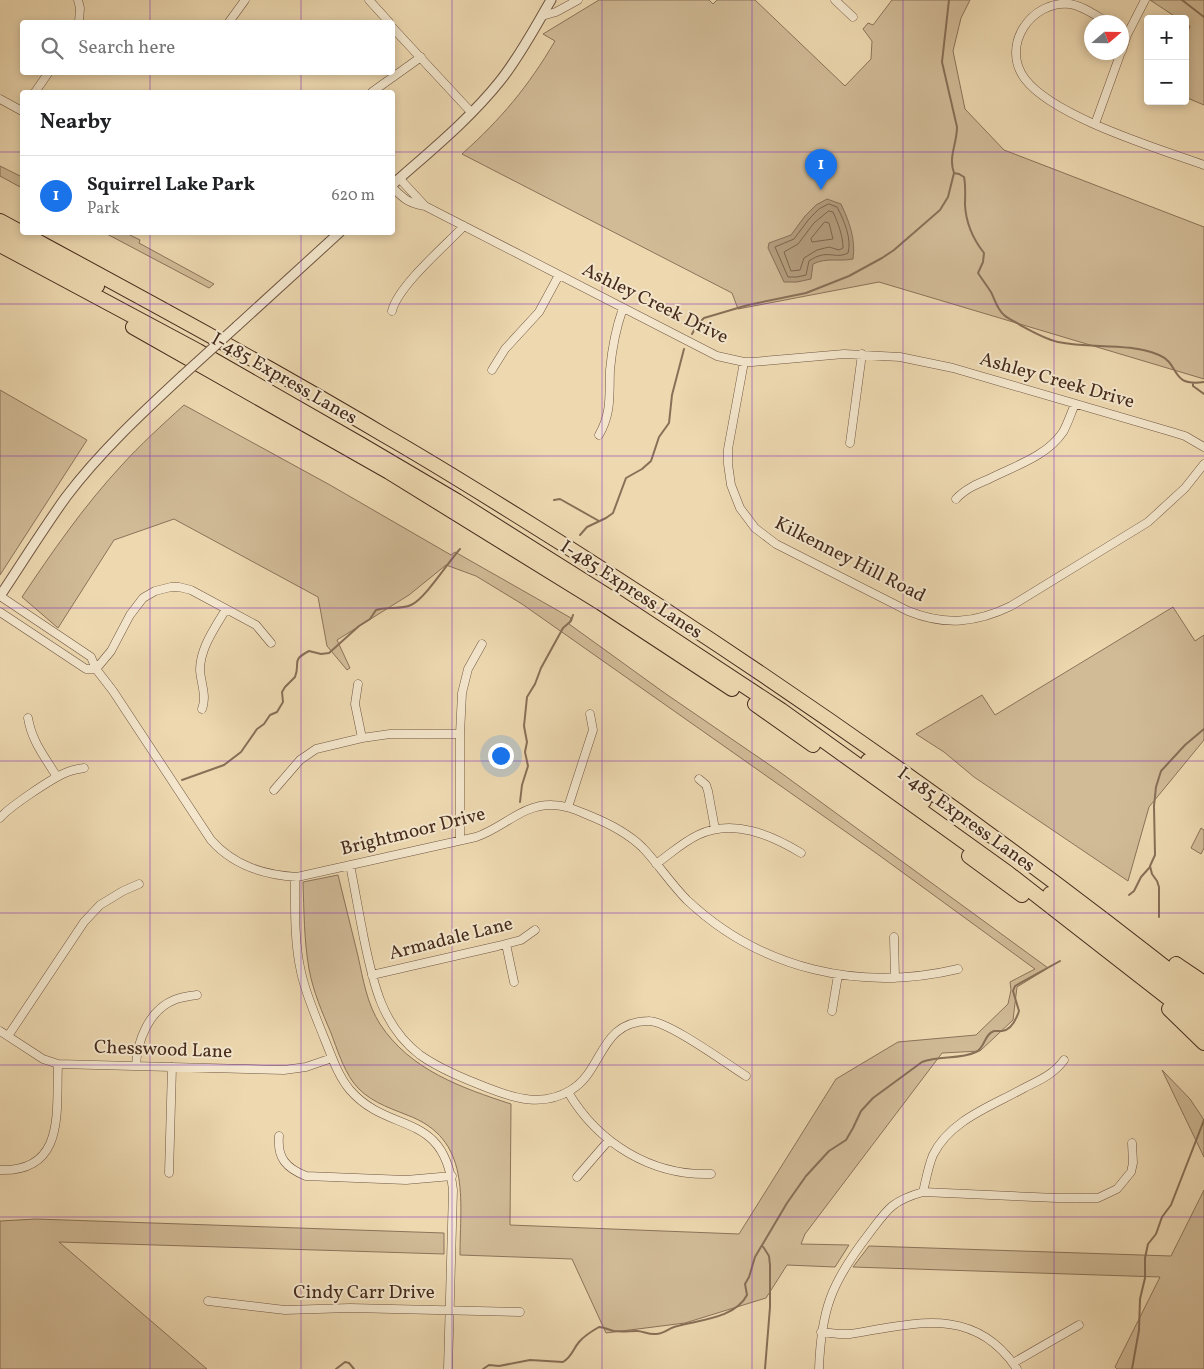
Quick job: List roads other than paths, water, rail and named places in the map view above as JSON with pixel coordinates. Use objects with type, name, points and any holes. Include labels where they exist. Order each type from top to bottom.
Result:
[{"type":"highway","points":[[1,225],[247,356],[384,434],[624,583],[827,718],[1048,876],[1204,998]]},
{"type":"highway","name":"I-485 Express Lanes","points":[[1,225],[453,488],[680,633],[893,778],[1096,927],[1204,1012]]},
{"type":"highway","name":"I-485 Express Lanes","points":[[0,245],[156,329],[336,430],[457,501],[614,600],[757,694],[1008,873],[1204,1026]]},
{"type":"highway","points":[[0,256],[235,384],[389,472],[601,603],[756,705],[900,806],[1011,887],[1204,1036]]},
{"type":"highway","points":[[156,329],[235,384]]},
{"type":"highway","points":[[1103,919],[1122,926],[1204,983]]},
{"type":"highway","points":[[1169,1009],[1204,1043]]},
{"type":"street","points":[[78,0],[80,8],[79,20]]},
{"type":"street","points":[[230,20],[245,0]]},
{"type":"street","points":[[369,0],[387,20]]},
{"type":"street","points":[[395,184],[488,95],[511,66],[551,0]]},
{"type":"street","points":[[542,16],[556,12],[578,0]]},
{"type":"street","points":[[835,0],[853,17]]},
{"type":"street","points":[[1129,26],[1145,0]]},
{"type":"street","points":[[1095,15],[1079,6],[1068,4],[1053,5],[1032,15],[1018,35],[1016,45],[1018,68],[1024,78],[1045,97],[1076,116],[1204,165]]},
{"type":"street","points":[[395,29],[471,112]]},
{"type":"street","points":[[375,90],[421,57]]},
{"type":"street","points":[[1095,124],[1118,60]]},
{"type":"street","points":[[37,90],[47,75]]},
{"type":"street","points":[[0,99],[20,110]]},
{"type":"street","name":"Ashley Creek Drive","points":[[395,184],[425,206],[710,353],[744,362],[762,362],[824,355],[862,354],[900,357],[938,364],[1185,436],[1204,447]]},
{"type":"street","points":[[392,311],[402,291],[464,226]]},
{"type":"street","points":[[0,596],[67,497],[119,436],[337,235]]},
{"type":"street","points":[[492,370],[505,349],[539,312],[559,275]]},
{"type":"street","points":[[599,435],[609,413],[614,338],[623,308]]},
{"type":"street","points":[[850,443],[862,354]]},
{"type":"street","name":"Kilkenney Hill Road","points":[[744,362],[728,449],[728,464],[735,498],[747,518],[755,528],[776,544],[908,611],[930,619],[953,621],[976,619],[1011,606],[1148,522],[1185,488],[1204,464]]},
{"type":"street","points":[[956,499],[961,493],[1047,449],[1064,431],[1075,404]]},
{"type":"street","points":[[0,612],[86,669],[96,669],[120,636],[136,606],[143,598],[155,591],[172,587],[185,588],[256,625],[271,643]]},
{"type":"street","name":"Brightmoor Drive","points":[[0,596],[91,657],[96,669],[113,691],[202,828],[215,844],[230,857],[250,868],[268,874],[294,877],[460,840],[492,831],[518,814],[537,806],[568,807],[619,829],[642,847],[667,878],[693,905],[740,940],[780,960],[838,975],[868,978],[896,978],[942,973],[958,969]]},
{"type":"street","points":[[202,709],[204,695],[200,670],[202,656],[206,644],[226,609]]},
{"type":"street","points":[[460,840],[460,734],[464,682],[468,669],[482,644]]},
{"type":"street","points":[[358,684],[355,704],[362,738]]},
{"type":"street","points":[[568,807],[593,730],[590,714]]},
{"type":"street","points":[[28,718],[33,739],[57,777]]},
{"type":"street","points":[[274,790],[292,768],[310,752],[362,738],[403,733],[460,734]]},
{"type":"street","points":[[0,818],[57,777],[73,770],[84,768]]},
{"type":"street","points":[[699,779],[706,785],[708,790],[715,829]]},
{"type":"street","points":[[656,864],[691,838],[715,829],[737,829],[760,833],[778,840],[801,854]]},
{"type":"street","points":[[350,865],[378,998],[394,1028],[410,1047],[430,1061],[473,1082],[527,1100],[550,1099],[568,1092],[580,1084],[613,1034],[626,1025],[647,1021],[664,1024],[746,1076]]},
{"type":"street","points":[[294,877],[296,945],[301,972],[310,1002],[332,1058],[345,1084],[363,1102],[380,1112],[412,1125],[435,1142],[446,1158],[452,1176],[448,1369]]},
{"type":"street","points":[[8,1036],[84,922],[100,905],[139,884]]},
{"type":"street","name":"Armadale Lane","points":[[372,975],[521,940],[535,930]]},
{"type":"street","points":[[894,937],[896,978]]},
{"type":"street","points":[[506,944],[514,982]]},
{"type":"street","points":[[832,1011],[838,975]]},
{"type":"street","points":[[136,1066],[137,1048],[142,1036],[158,1011],[173,1000],[197,995]]},
{"type":"street","name":"Chesswood Lane","points":[[0,1031],[43,1059],[58,1064],[284,1070],[306,1067],[332,1058]]},
{"type":"street","points":[[923,1192],[934,1154],[944,1138],[953,1129],[967,1119],[1052,1074],[1064,1060]]},
{"type":"street","points":[[0,1170],[14,1171],[28,1166],[40,1159],[50,1147],[56,1127],[58,1064]]},
{"type":"street","points":[[169,1173],[172,1067]]},
{"type":"street","points":[[568,1092],[582,1114],[597,1130],[628,1153],[654,1165],[689,1174],[711,1174]]},
{"type":"street","points":[[279,1136],[278,1146],[282,1159],[292,1170],[306,1176],[406,1180],[452,1176]]},
{"type":"street","points":[[577,1177],[609,1140]]},
{"type":"street","points":[[819,1369],[821,1332],[831,1295],[840,1275],[894,1204],[906,1197],[923,1192],[1091,1199],[1103,1197],[1117,1189],[1131,1172],[1133,1163],[1132,1143]]},
{"type":"street","name":"Cindy Carr Drive","points":[[208,1301],[285,1310],[350,1308],[520,1312]]},
{"type":"street","points":[[821,1332],[850,1334],[925,1322],[947,1323],[983,1336],[1015,1366],[1079,1325]]},
{"type":"water","points":[[827,199],[841,204],[844,210],[853,237],[853,259],[818,262],[813,264],[811,279],[784,282],[768,248],[769,243],[791,235],[816,205]]},
{"type":"waterway","points":[[949,0],[942,62],[957,127],[952,156],[954,173]]},
{"type":"waterway","points":[[1182,0],[1204,17]]},
{"type":"waterway","points":[[954,173],[964,177],[967,219],[973,237],[984,253],[983,262],[978,273],[991,292],[996,304],[1006,316],[1038,335],[1058,342],[1134,348],[1147,351],[1166,359],[1180,378],[1185,381],[1193,383],[1204,382]]},
{"type":"waterway","points":[[692,334],[704,318],[748,305],[806,293],[849,276],[882,258],[940,210],[948,197],[954,173]]},
{"type":"waterway","points":[[580,535],[587,527],[613,513],[626,478],[642,469],[651,461],[659,437],[669,423],[672,395],[684,349]]},
{"type":"waterway","points":[[1193,383],[1193,386],[1204,394]]},
{"type":"waterway","points":[[554,500],[560,499],[599,521]]},
{"type":"waterway","points":[[182,780],[224,765],[241,752],[257,729],[264,724],[270,715],[277,712],[283,702],[282,692],[295,677],[297,662],[303,654],[309,651],[321,654],[329,653],[359,626],[370,619],[376,610],[398,608],[411,605],[417,601],[460,549]]},
{"type":"waterway","points":[[520,802],[522,785],[528,766],[525,752],[527,742],[524,726],[527,697],[563,628],[571,621],[573,615]]},
{"type":"waterway","points":[[1159,917],[1159,887],[1150,866],[1155,855],[1154,806],[1156,787],[1161,771],[1185,745],[1204,729]]},
{"type":"waterway","points":[[1129,895],[1134,891],[1141,877],[1150,867]]},
{"type":"waterway","points":[[483,1369],[489,1365],[499,1366],[530,1360],[563,1362],[581,1340],[599,1327],[614,1331],[637,1331],[659,1334],[674,1327],[714,1317],[734,1309],[747,1295],[745,1284],[755,1257],[787,1203],[806,1176],[829,1151],[846,1140],[861,1111],[873,1098],[922,1062],[963,1056],[976,1052],[988,1035],[994,1031],[1002,1031],[1011,1027],[1019,1011],[1013,991],[1015,986],[1060,961]]},
{"type":"waterway","points":[[1132,1369],[1139,1330],[1140,1299],[1145,1278],[1145,1258],[1148,1244],[1156,1234],[1162,1217],[1171,1205],[1204,1120]]},
{"type":"waterway","points":[[762,1245],[769,1256],[770,1265],[770,1307],[765,1369]]},
{"type":"waterway","points":[[336,1369],[345,1362],[349,1363],[354,1369]]},
{"type":"place","name":"Squirrel Lake Park","points":[[821,190]]}]
